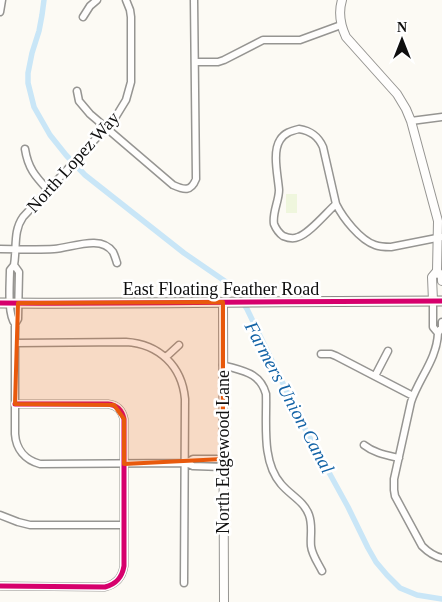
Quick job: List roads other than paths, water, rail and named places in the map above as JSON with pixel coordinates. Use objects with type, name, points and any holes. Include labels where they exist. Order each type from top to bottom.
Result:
[{"type":"main road","name":"East Floating Feather Road","points":[[0,303],[437,301]]},
{"type":"street","points":[[0,9],[2,0]]},
{"type":"street","points":[[83,17],[90,6],[97,0]]},
{"type":"street","name":"North Lopez Way","points":[[124,464],[40,464],[34,462],[20,451],[15,440],[15,324],[18,319],[14,303],[19,272],[14,265],[16,234],[23,217],[105,129],[126,100],[131,82],[131,17],[126,0]]},
{"type":"street","points":[[77,91],[79,101],[85,110],[105,129],[173,185],[182,189],[189,189],[194,185],[196,179],[194,0]]},
{"type":"street","points":[[342,0],[341,25],[346,37],[397,94],[412,121],[437,215],[440,237],[437,271],[432,277],[437,301],[433,327],[438,333],[440,343],[413,396],[394,479],[394,490],[395,496],[422,546],[428,552],[442,558]]},
{"type":"street","points":[[195,62],[218,62],[263,40],[300,40],[341,25]]},
{"type":"street","points":[[412,121],[442,117]]},
{"type":"street","points":[[336,204],[305,234],[292,238],[278,232],[274,225],[279,192],[276,149],[286,134],[291,131],[307,130],[320,140],[336,204],[360,236],[367,242],[391,247],[440,237]]},
{"type":"street","points":[[25,149],[31,170],[48,190]]},
{"type":"street","points":[[0,250],[56,249],[82,243],[98,244],[111,250],[117,263]]},
{"type":"street","points":[[437,271],[442,277],[442,281]]},
{"type":"street","name":"North Edgewood Lane","points":[[224,602],[223,365],[225,302]]},
{"type":"street","points":[[438,333],[442,327],[442,322]]},
{"type":"street","points":[[16,343],[132,342],[149,347],[166,357],[173,366],[180,376],[185,393],[184,583]]},
{"type":"street","points":[[166,357],[179,346]]},
{"type":"street","points":[[375,376],[388,351]]},
{"type":"street","points":[[320,354],[336,356],[413,396]]},
{"type":"street","points":[[223,365],[253,374],[262,382],[265,388],[267,452],[270,464],[274,475],[281,485],[303,504],[309,515],[312,527],[312,549],[322,571]]},
{"type":"street","points":[[0,586],[105,586],[111,585],[120,578],[124,566],[124,419],[119,408],[108,404],[15,404]]},
{"type":"street","points":[[364,446],[370,451],[399,458]]},
{"type":"street","points":[[124,464],[186,463],[193,459],[223,463]]},
{"type":"street","points":[[0,515],[30,525],[124,525]]},
{"type":"waterway","name":"Farmers Union Canal","points":[[44,0],[39,31],[28,73],[28,83],[34,107],[50,135],[85,175],[184,253],[232,286],[247,309],[304,427],[376,562],[400,588],[417,595],[442,599]]}]
